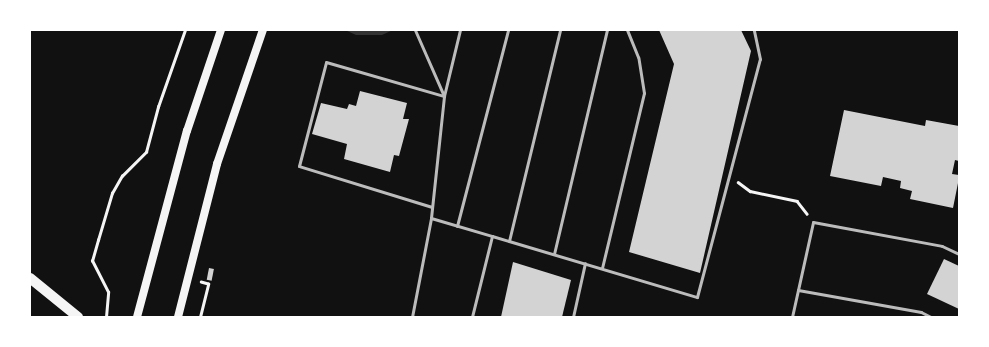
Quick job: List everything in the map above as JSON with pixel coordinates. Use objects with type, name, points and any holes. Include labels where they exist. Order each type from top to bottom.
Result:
[{"type":"main road","points":[[137,317],[187,131],[221,30]]},
{"type":"main road","points":[[178,317],[218,164],[262,30]]},
{"type":"main road","points":[[30,278],[78,317]]},
{"type":"lane","points":[[415,30],[444,96]]},
{"type":"lane","points":[[412,317],[431,218],[444,96],[460,30]]},
{"type":"lane","points":[[457,226],[508,30]]},
{"type":"lane","points":[[509,241],[560,30]]},
{"type":"lane","points":[[554,254],[607,30]]},
{"type":"lane","points":[[602,268],[644,93],[638,57],[627,30]]},
{"type":"lane","points":[[431,218],[698,297],[760,59],[754,30]]},
{"type":"lane","points":[[432,207],[299,166],[326,62],[444,96]]},
{"type":"lane","points":[[792,317],[813,222],[942,246],[959,254]]},
{"type":"lane","points":[[472,317],[492,236]]},
{"type":"lane","points":[[572,317],[585,264]]},
{"type":"lane","points":[[798,290],[921,312],[932,317]]},
{"type":"path","points":[[106,317],[108,292],[92,261],[112,193],[122,176],[146,152],[158,107],[185,30]]},
{"type":"path","points":[[729,175],[750,191],[797,201],[813,222]]},
{"type":"path","points":[[200,317],[208,284],[201,282]]},
{"type":"shaded area","points":[[345,30],[393,30],[382,35],[356,35]]},
{"type":"building","points":[[659,30],[741,30],[751,51],[700,273],[629,252],[674,64]]},
{"type":"building","points":[[360,91],[407,103],[403,119],[409,119],[399,156],[394,155],[390,172],[344,159],[347,144],[312,134],[321,103],[347,109],[349,104],[356,106]]},
{"type":"building","points":[[844,110],[925,126],[926,120],[959,126],[959,161],[955,160],[952,174],[959,175],[959,178],[953,208],[910,199],[912,191],[900,188],[901,181],[883,177],[881,186],[830,176]]},
{"type":"building","points":[[944,259],[959,266],[959,309],[927,294]]},
{"type":"building","points":[[513,262],[571,280],[562,317],[501,317]]},
{"type":"building","points":[[209,268],[214,269],[212,281],[207,280]]}]
